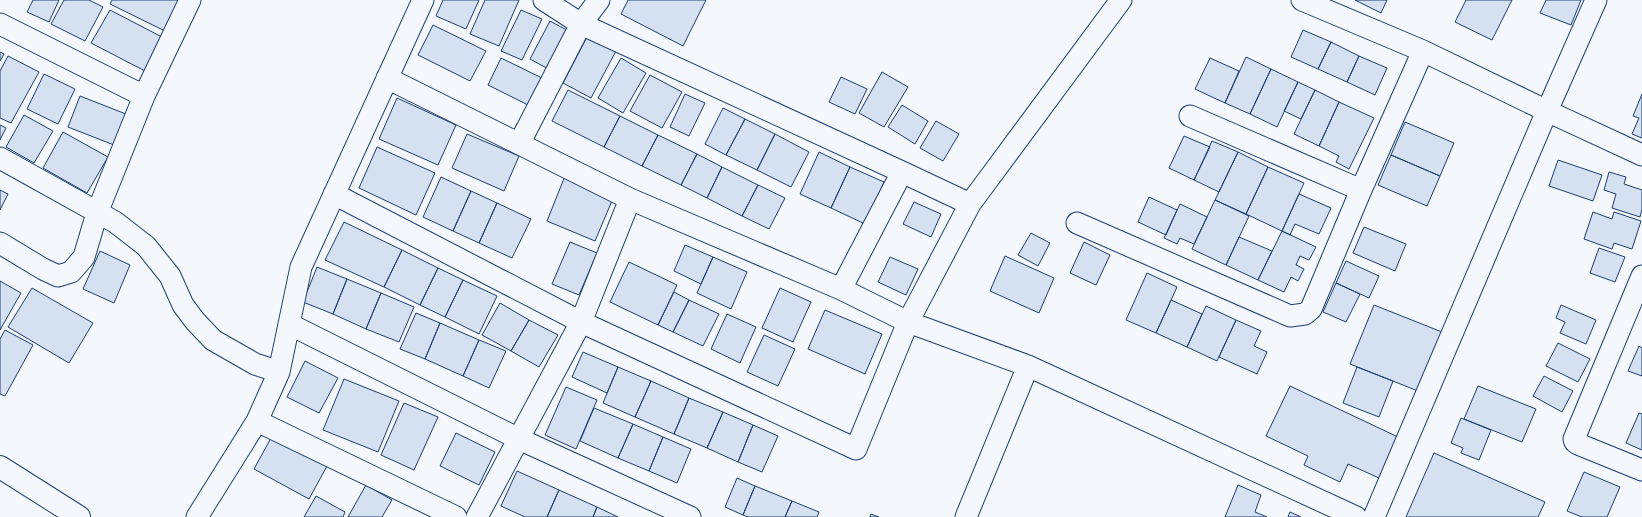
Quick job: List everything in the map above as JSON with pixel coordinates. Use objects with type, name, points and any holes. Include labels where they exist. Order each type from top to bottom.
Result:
[{"type":"main road","points":[[0,467],[79,517]]},
{"type":"street","points":[[0,243],[43,269],[58,276],[71,272],[84,257],[97,213],[144,96],[190,0]]},
{"type":"street","points":[[197,517],[257,420],[280,372],[301,267],[423,0]]},
{"type":"street","points":[[544,0],[581,24],[970,204]]},
{"type":"street","points":[[519,144],[581,24],[599,0]]},
{"type":"street","points":[[334,194],[581,322],[856,449],[908,322],[970,204],[1121,0]]},
{"type":"street","points":[[1302,0],[1423,51],[1642,155]]},
{"type":"street","points":[[1374,517],[1547,111],[1596,0]]},
{"type":"street","points":[[0,24],[144,96]]},
{"type":"street","points":[[1077,223],[1290,316],[1305,314],[1311,309],[1361,190],[1423,51]]},
{"type":"street","points":[[387,78],[630,199],[841,289],[908,322],[1028,366],[1356,517]]},
{"type":"street","points":[[1190,116],[1361,190]]},
{"type":"street","points":[[0,158],[97,213],[116,222],[146,246],[170,276],[183,305],[194,321],[213,340],[256,364],[280,372]]},
{"type":"street","points":[[841,289],[902,172]]},
{"type":"street","points":[[477,517],[581,322],[630,199]]},
{"type":"street","points":[[1642,276],[1634,315],[1574,438],[1575,442],[1578,444],[1642,470]]},
{"type":"street","points":[[289,324],[519,439],[690,517]]},
{"type":"street","points":[[969,516],[1028,366]]},
{"type":"street","points":[[257,420],[456,517]]},
{"type":"building","points":[[33,0],[59,0],[49,22],[27,12]]},
{"type":"building","points":[[64,0],[89,0],[103,7],[85,41],[51,24]]},
{"type":"building","points":[[112,0],[180,0],[165,31],[110,4]]},
{"type":"building","points":[[443,0],[479,0],[466,29],[436,16]]},
{"type":"building","points":[[485,0],[519,0],[499,46],[470,34]]},
{"type":"building","points":[[628,0],[706,0],[683,46],[621,14]]},
{"type":"building","points":[[1355,0],[1387,0],[1381,13]]},
{"type":"building","points":[[1466,0],[1512,0],[1492,40],[1455,22]]},
{"type":"building","points":[[1546,0],[1581,0],[1571,25],[1540,13]]},
{"type":"building","points":[[110,10],[162,37],[145,71],[91,43]]},
{"type":"building","points":[[521,10],[542,19],[522,60],[501,51]]},
{"type":"building","points":[[550,21],[572,33],[552,71],[530,59]]},
{"type":"building","points":[[433,25],[486,51],[470,81],[418,55]]},
{"type":"building","points":[[1303,30],[1331,42],[1318,69],[1291,57]]},
{"type":"building","points":[[587,37],[616,51],[591,98],[563,83]]},
{"type":"building","points":[[1331,42],[1359,56],[1347,82],[1318,69]]},
{"type":"building","points":[[0,52],[4,54],[0,61]]},
{"type":"building","points":[[8,56],[39,72],[11,123],[0,118],[0,71]]},
{"type":"building","points":[[1359,56],[1387,68],[1375,95],[1347,82]]},
{"type":"building","points":[[1246,57],[1271,69],[1250,114],[1225,103]]},
{"type":"building","points":[[501,58],[544,79],[530,106],[488,85]]},
{"type":"building","points":[[621,58],[646,73],[623,113],[598,98]]},
{"type":"building","points":[[1210,58],[1239,71],[1225,103],[1195,89]]},
{"type":"building","points":[[1271,69],[1298,82],[1277,127],[1250,114]]},
{"type":"building","points":[[882,72],[908,87],[884,127],[859,113]]},
{"type":"building","points":[[44,74],[75,89],[58,124],[27,109]]},
{"type":"building","points":[[650,75],[682,92],[662,128],[630,111]]},
{"type":"building","points":[[841,77],[867,89],[855,114],[829,102]]},
{"type":"building","points":[[1298,82],[1315,90],[1301,119],[1284,111]]},
{"type":"building","points":[[568,90],[620,116],[604,147],[552,121]]},
{"type":"building","points":[[1315,90],[1339,102],[1319,146],[1294,134]]},
{"type":"building","points":[[685,94],[705,103],[689,136],[670,127]]},
{"type":"building","points":[[1642,94],[1642,138],[1632,134],[1639,118],[1633,116]]},
{"type":"building","points":[[80,96],[126,114],[114,145],[68,127]]},
{"type":"building","points":[[397,98],[456,125],[438,165],[379,139]]},
{"type":"building","points":[[1339,102],[1374,118],[1349,169],[1336,162],[1339,156],[1319,146]]},
{"type":"building","points":[[902,105],[928,121],[915,144],[888,127]]},
{"type":"building","points":[[723,108],[745,119],[726,155],[705,144]]},
{"type":"building","points":[[24,115],[53,131],[34,163],[6,147]]},
{"type":"building","points":[[620,116],[658,135],[642,166],[604,147]]},
{"type":"building","points":[[745,119],[775,134],[757,170],[726,155]]},
{"type":"building","points":[[936,121],[959,134],[943,161],[920,148]]},
{"type":"building","points":[[1405,122],[1454,143],[1440,176],[1391,155]]},
{"type":"building","points":[[0,125],[6,128],[0,140]]},
{"type":"building","points":[[63,132],[108,157],[87,193],[43,168]]},
{"type":"building","points":[[467,134],[519,156],[504,191],[452,168]]},
{"type":"building","points":[[775,134],[809,152],[791,187],[757,170]]},
{"type":"building","points":[[658,135],[697,154],[681,185],[642,166]]},
{"type":"building","points":[[1184,136],[1210,147],[1194,180],[1169,168]]},
{"type":"building","points":[[1212,141],[1238,152],[1219,192],[1194,180]]},
{"type":"building","points":[[377,147],[435,173],[416,215],[359,188]]},
{"type":"building","points":[[819,152],[850,167],[831,208],[800,194]]},
{"type":"building","points":[[1238,152],[1268,167],[1246,214],[1215,200]]},
{"type":"building","points":[[697,154],[722,167],[707,198],[681,185]]},
{"type":"building","points":[[1391,155],[1440,176],[1427,206],[1378,185]]},
{"type":"building","points":[[1558,160],[1602,175],[1593,201],[1549,186]]},
{"type":"building","points":[[722,167],[758,185],[742,216],[707,198]]},
{"type":"building","points":[[850,167],[884,182],[865,224],[831,208]]},
{"type":"building","points":[[1268,167],[1304,183],[1282,231],[1246,214]]},
{"type":"building","points":[[1609,172],[1626,177],[1624,184],[1642,190],[1642,209],[1640,217],[1612,208],[1616,194],[1604,190]]},
{"type":"building","points":[[565,176],[614,196],[595,241],[547,221]]},
{"type":"building","points":[[441,177],[471,191],[453,231],[423,217]]},
{"type":"building","points":[[758,185],[785,198],[769,229],[742,216]]},
{"type":"building","points":[[0,190],[8,194],[0,210]]},
{"type":"building","points":[[471,191],[497,203],[479,243],[453,231]]},
{"type":"building","points":[[1299,194],[1331,208],[1319,234],[1295,224],[1290,235],[1282,231]]},
{"type":"building","points":[[1149,197],[1177,210],[1166,235],[1138,222]]},
{"type":"building","points":[[1215,200],[1249,216],[1226,265],[1192,249]]},
{"type":"building","points":[[914,202],[941,214],[931,237],[903,224]]},
{"type":"building","points":[[497,203],[531,219],[512,258],[479,243]]},
{"type":"building","points":[[1180,204],[1207,217],[1194,244],[1180,238],[1177,244],[1164,238]]},
{"type":"building","points":[[1593,212],[1612,219],[1614,212],[1641,221],[1632,249],[1614,243],[1612,249],[1584,239]]},
{"type":"building","points":[[344,222],[402,250],[384,287],[325,260]]},
{"type":"building","points":[[1364,227],[1406,244],[1395,271],[1353,253]]},
{"type":"building","points":[[1282,231],[1316,247],[1309,260],[1300,256],[1296,265],[1304,269],[1298,281],[1291,277],[1284,292],[1258,280]]},
{"type":"building","points":[[1031,233],[1050,243],[1038,266],[1018,255]]},
{"type":"building","points":[[1239,237],[1272,251],[1258,280],[1226,265]]},
{"type":"building","points":[[570,242],[597,253],[579,295],[552,284]]},
{"type":"building","points":[[1084,242],[1110,255],[1096,285],[1070,273]]},
{"type":"building","points":[[685,245],[713,257],[701,284],[674,271]]},
{"type":"building","points":[[1599,248],[1625,257],[1615,282],[1590,273]]},
{"type":"building","points":[[402,250],[438,268],[420,305],[384,287]]},
{"type":"building","points":[[100,251],[130,265],[114,303],[83,289]]},
{"type":"building","points":[[1005,256],[1054,278],[1039,313],[990,291]]},
{"type":"building","points":[[713,257],[747,272],[731,309],[697,293]]},
{"type":"building","points":[[890,257],[918,269],[906,295],[878,282]]},
{"type":"building","points":[[1346,261],[1379,276],[1369,298],[1336,283]]},
{"type":"building","points":[[629,262],[677,285],[658,325],[610,302]]},
{"type":"building","points":[[317,267],[347,279],[333,314],[303,302]]},
{"type":"building","points":[[438,268],[463,280],[445,317],[420,305]]},
{"type":"building","points":[[1147,273],[1177,287],[1156,333],[1126,320]]},
{"type":"building","points":[[347,279],[381,293],[366,329],[333,314]]},
{"type":"building","points":[[463,280],[497,296],[479,334],[445,317]]},
{"type":"building","points":[[0,281],[21,293],[0,330]]},
{"type":"building","points":[[1336,283],[1360,294],[1346,322],[1323,312]]},
{"type":"building","points":[[32,288],[93,323],[69,363],[8,327]]},
{"type":"building","points":[[780,288],[811,302],[793,342],[762,328]]},
{"type":"building","points":[[674,292],[689,300],[673,332],[658,325]]},
{"type":"building","points":[[381,293],[414,307],[399,342],[366,329]]},
{"type":"building","points":[[689,300],[719,314],[703,346],[673,332]]},
{"type":"building","points":[[1171,300],[1202,314],[1187,347],[1156,333]]},
{"type":"building","points":[[500,303],[529,320],[511,351],[482,335]]},
{"type":"building","points":[[1374,305],[1442,332],[1418,391],[1350,364]]},
{"type":"building","points":[[1561,305],[1596,320],[1586,344],[1560,333],[1565,322],[1556,318]]},
{"type":"building","points":[[1206,306],[1236,320],[1217,361],[1187,347]]},
{"type":"building","points":[[825,310],[882,334],[865,374],[808,349]]},
{"type":"building","points":[[416,313],[440,323],[425,359],[400,349]]},
{"type":"building","points":[[727,314],[756,327],[740,363],[711,349]]},
{"type":"building","points":[[529,320],[558,335],[539,367],[511,351]]},
{"type":"building","points":[[1236,320],[1261,331],[1254,346],[1267,352],[1257,374],[1219,357]]},
{"type":"building","points":[[440,323],[479,340],[463,376],[425,359]]},
{"type":"building","points":[[5,330],[33,345],[5,396],[0,394],[0,339]]},
{"type":"building","points":[[764,335],[795,349],[778,386],[747,372]]},
{"type":"building","points":[[479,340],[506,351],[489,388],[463,376]]},
{"type":"building","points":[[1558,343],[1590,359],[1578,382],[1546,366]]},
{"type":"building","points":[[1639,346],[1642,348],[1642,376],[1628,371]]},
{"type":"building","points":[[583,352],[618,367],[607,393],[572,377]]},
{"type":"building","points":[[305,361],[338,378],[319,413],[287,397]]},
{"type":"building","points":[[618,367],[651,381],[635,417],[603,403]]},
{"type":"building","points":[[1357,367],[1393,381],[1379,417],[1343,403]]},
{"type":"building","points":[[1544,376],[1573,391],[1562,412],[1533,396]]},
{"type":"building","points":[[344,379],[399,401],[378,452],[323,430]]},
{"type":"building","points":[[651,381],[689,398],[674,434],[635,417]]},
{"type":"building","points":[[1290,386],[1398,437],[1379,478],[1348,464],[1340,482],[1304,465],[1308,456],[1266,436]]},
{"type":"building","points":[[1478,386],[1536,409],[1522,442],[1464,419]]},
{"type":"building","points":[[566,387],[597,400],[576,449],[545,435]]},
{"type":"building","points":[[689,398],[723,412],[707,448],[674,434]]},
{"type":"building","points":[[404,403],[438,417],[414,470],[381,455]]},
{"type":"building","points":[[594,408],[633,424],[618,458],[580,441]]},
{"type":"building","points":[[723,412],[753,425],[738,462],[707,448]]},
{"type":"building","points":[[1639,413],[1642,414],[1642,450],[1626,443]]},
{"type":"building","points":[[1461,418],[1491,430],[1479,460],[1461,453],[1463,448],[1451,443]]},
{"type":"building","points":[[633,424],[663,437],[649,471],[618,458]]},
{"type":"building","points":[[753,425],[778,436],[762,472],[738,462]]},
{"type":"building","points":[[456,433],[495,452],[479,485],[440,466]]},
{"type":"building","points":[[272,436],[327,466],[309,499],[254,469]]},
{"type":"building","points":[[663,437],[691,449],[677,483],[649,471]]},
{"type":"building","points":[[1434,453],[1545,502],[1538,517],[1406,517]]},
{"type":"building","points":[[517,471],[559,490],[547,517],[525,517],[501,506]]},
{"type":"building","points":[[1584,472],[1620,487],[1607,517],[1582,517],[1567,511]]},
{"type":"building","points":[[737,478],[755,486],[743,515],[725,507]]},
{"type":"building","points":[[366,485],[392,500],[382,517],[348,517]]},
{"type":"building","points":[[1238,485],[1261,495],[1255,512],[1267,517],[1225,517]]},
{"type":"building","points":[[755,486],[792,501],[785,517],[748,517],[743,515]]},
{"type":"building","points":[[559,490],[597,507],[593,517],[547,517]]},
{"type":"building","points":[[316,496],[345,512],[343,517],[304,517]]},
{"type":"building","points":[[792,501],[819,512],[817,517],[785,517]]},
{"type":"building","points":[[597,507],[618,517],[593,517]]},
{"type":"building","points":[[1290,512],[1301,517],[1288,517]]},
{"type":"building","points":[[871,514],[879,517],[870,517]]}]
